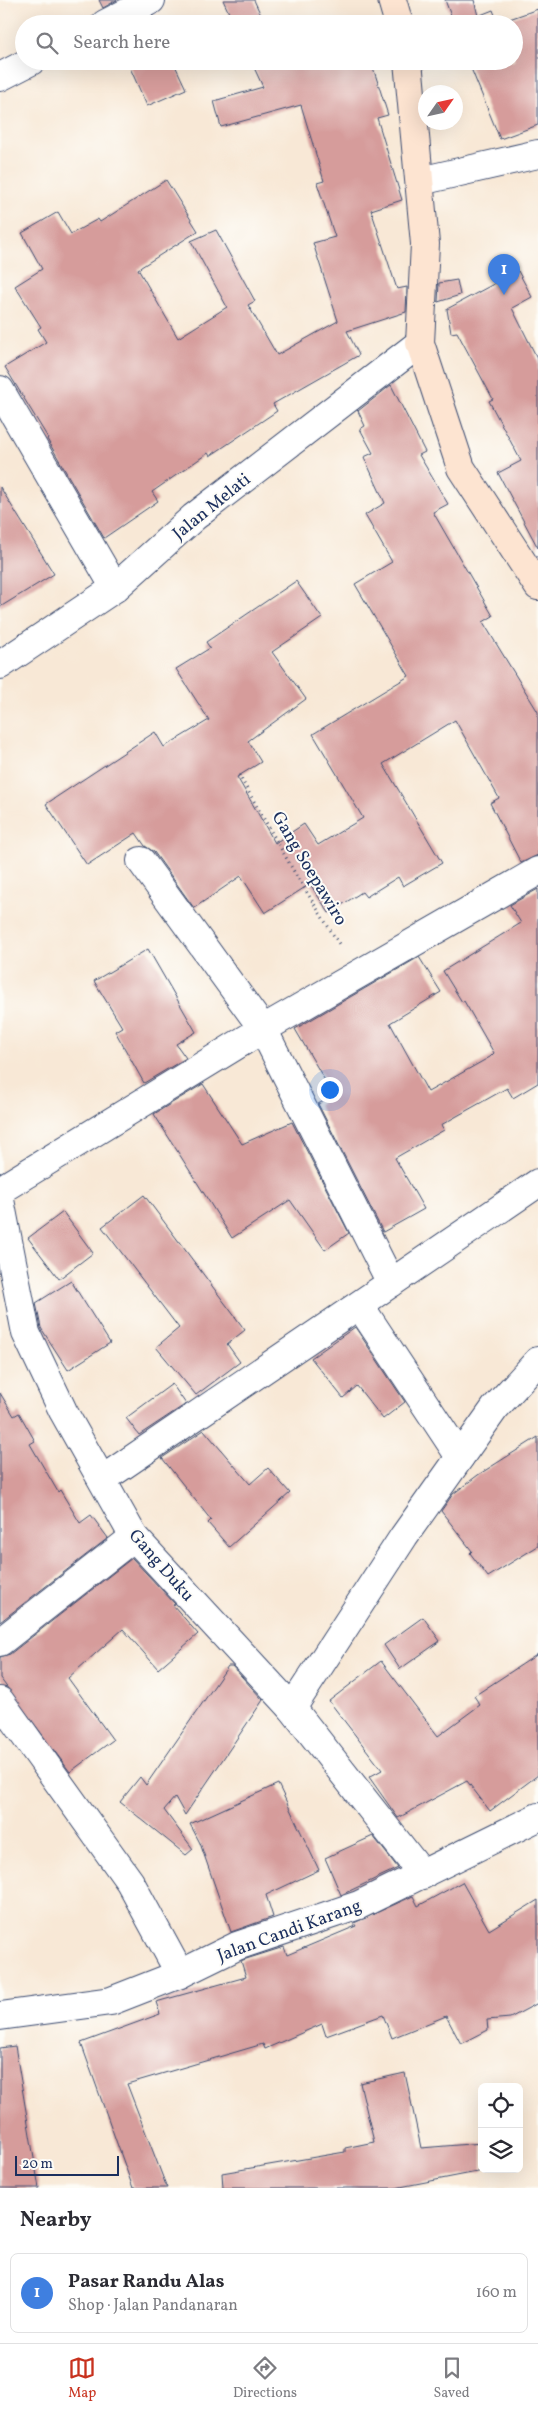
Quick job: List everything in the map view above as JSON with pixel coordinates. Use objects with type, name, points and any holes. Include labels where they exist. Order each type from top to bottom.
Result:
[{"type":"main road","points":[[392,0],[396,15]]},
{"type":"main road","points":[[409,70],[425,244],[420,343],[461,468],[538,586]]},
{"type":"street","points":[[122,15],[151,0]]},
{"type":"street","points":[[420,182],[538,154]]},
{"type":"street","name":"Jalan Melati","points":[[0,665],[115,588],[194,517],[420,343]]},
{"type":"street","points":[[0,390],[115,588]]},
{"type":"street","points":[[141,861],[262,1029],[391,1283]]},
{"type":"street","points":[[0,1190],[262,1029],[538,871]]},
{"type":"street","points":[[103,1479],[360,1306],[538,1183]]},
{"type":"street","name":"Gang Duku","points":[[0,1200],[26,1334],[63,1410],[134,1537],[292,1708],[423,1874]]},
{"type":"street","points":[[360,1306],[460,1457]]},
{"type":"street","points":[[292,1708],[404,1536],[460,1457],[495,1408],[538,1361]]},
{"type":"street","points":[[0,1642],[134,1537]]},
{"type":"street","points":[[0,1700],[130,1882],[180,1974]]},
{"type":"street","name":"Jalan Candi Karang","points":[[0,2016],[111,2001],[180,1974],[236,1946],[359,1905],[538,1817]]},
{"type":"path","name":"Gang Soepawiro","points":[[239,776],[296,875],[359,975]]},
{"type":"building","points":[[99,0],[117,0],[103,8]]},
{"type":"building","points":[[223,0],[254,0],[261,15],[230,15]]},
{"type":"building","points":[[445,0],[474,0],[478,15],[451,15]]},
{"type":"building","points":[[538,9],[538,125],[500,139],[472,70],[523,70],[523,15],[521,15]]},
{"type":"building","points":[[493,10],[495,15],[480,15]]},
{"type":"building","points":[[131,70],[177,70],[186,89],[147,106]]},
{"type":"building","points":[[255,70],[374,70],[388,115],[377,118],[402,200],[371,210],[397,289],[407,287],[406,312],[347,331],[359,355],[273,404],[277,411],[210,456],[208,453],[152,492],[158,501],[104,538],[48,438],[5,367],[46,342],[38,329],[41,327],[15,286],[42,269],[22,233],[58,212],[71,234],[98,219],[100,222],[166,180],[198,231],[138,269],[178,338],[227,307],[191,241],[216,230],[255,301],[248,305],[277,355],[338,321],[313,243],[335,237],[317,183],[324,181],[301,105],[221,127],[214,101],[263,87]]},
{"type":"building","points":[[518,271],[532,297],[512,308],[538,360],[538,548],[498,473],[521,461],[489,401],[493,399],[457,332],[451,333],[447,309]]},
{"type":"building","points":[[457,280],[460,295],[438,302],[439,283]]},
{"type":"building","points":[[391,385],[425,452],[419,455],[448,504],[433,512],[493,616],[483,622],[538,712],[538,855],[521,863],[490,803],[499,798],[455,720],[383,764],[442,863],[403,886],[398,877],[366,897],[362,892],[329,913],[310,884],[265,913],[241,876],[194,908],[154,852],[145,846],[136,833],[87,865],[46,804],[155,732],[164,747],[209,720],[176,669],[210,648],[206,642],[296,581],[322,618],[272,652],[306,699],[248,741],[261,762],[237,777],[275,843],[304,824],[318,845],[363,818],[313,734],[409,676],[355,584],[392,562],[365,515],[385,503],[364,457],[373,453],[360,429],[365,426],[358,411]]},
{"type":"building","points":[[0,487],[54,574],[0,607]]},
{"type":"building","points":[[538,889],[538,1083],[513,1098],[507,1088],[441,1125],[444,1130],[395,1158],[424,1209],[383,1232],[318,1104],[334,1096],[295,1029],[419,957],[441,992],[390,1023],[428,1092],[490,1057],[494,1053],[464,1001],[462,1002],[443,971],[521,923],[510,905]]},
{"type":"building","points":[[148,949],[196,1032],[176,1044],[186,1058],[144,1083],[115,1031],[122,1027],[94,981]]},
{"type":"building","points":[[203,1084],[242,1144],[292,1122],[349,1233],[325,1250],[290,1200],[232,1238],[154,1114]]},
{"type":"building","points":[[144,1195],[245,1330],[227,1344],[240,1362],[196,1395],[156,1347],[179,1328],[102,1227]]},
{"type":"building","points":[[63,1212],[93,1253],[59,1279],[28,1238]]},
{"type":"building","points":[[71,1281],[110,1343],[68,1370],[41,1328],[36,1303]]},
{"type":"building","points":[[355,1327],[405,1402],[383,1419],[357,1386],[343,1398],[311,1358]]},
{"type":"building","points":[[172,1384],[186,1404],[139,1435],[126,1418]]},
{"type":"building","points":[[0,1393],[14,1416],[19,1413],[35,1441],[30,1444],[58,1492],[60,1490],[80,1523],[91,1515],[108,1538],[0,1622]]},
{"type":"building","points":[[204,1430],[250,1484],[268,1468],[290,1493],[229,1547],[208,1523],[211,1520],[162,1458]]},
{"type":"building","points":[[538,1437],[538,1546],[488,1577],[470,1553],[472,1551],[441,1511],[453,1494],[478,1475]]},
{"type":"building","points":[[132,1558],[175,1604],[173,1605],[198,1634],[158,1669],[123,1629],[68,1678],[113,1740],[70,1772],[0,1678],[0,1657],[10,1654]]},
{"type":"building","points":[[423,1617],[440,1641],[400,1669],[384,1645]]},
{"type":"building","points":[[538,1654],[538,1775],[490,1811],[467,1781],[398,1818],[369,1777],[382,1770],[329,1701],[381,1661],[438,1736],[480,1705],[474,1696]]},
{"type":"building","points":[[228,1666],[232,1666],[263,1700],[185,1815],[175,1797],[164,1810],[193,1849],[186,1855],[120,1802],[140,1777],[146,1785]]},
{"type":"building","points":[[278,1784],[319,1870],[266,1895],[273,1917],[231,1932],[200,1843],[190,1824]]},
{"type":"building","points":[[373,1836],[398,1868],[341,1895],[325,1858]]},
{"type":"building","points":[[462,1882],[489,1930],[538,1900],[538,2003],[510,2018],[487,2020],[488,2030],[461,2044],[446,2016],[392,2038],[383,2015],[326,2036],[322,2024],[265,2049],[263,2044],[127,2084],[167,2188],[133,2188],[81,2043],[160,2014],[156,2002],[246,1977],[241,1961],[243,1960],[284,1947],[287,1955],[356,1926],[354,1923],[413,1896],[418,1906]]},
{"type":"building","points":[[15,2046],[39,2188],[0,2188],[0,2048]]},
{"type":"building","points":[[405,2073],[421,2148],[478,2143],[478,2172],[395,2188],[223,2188],[222,2173],[345,2152],[345,2148],[374,2142],[360,2083]]},
{"type":"place","name":"Pasar Randu Alas","points":[[504,295]]}]
